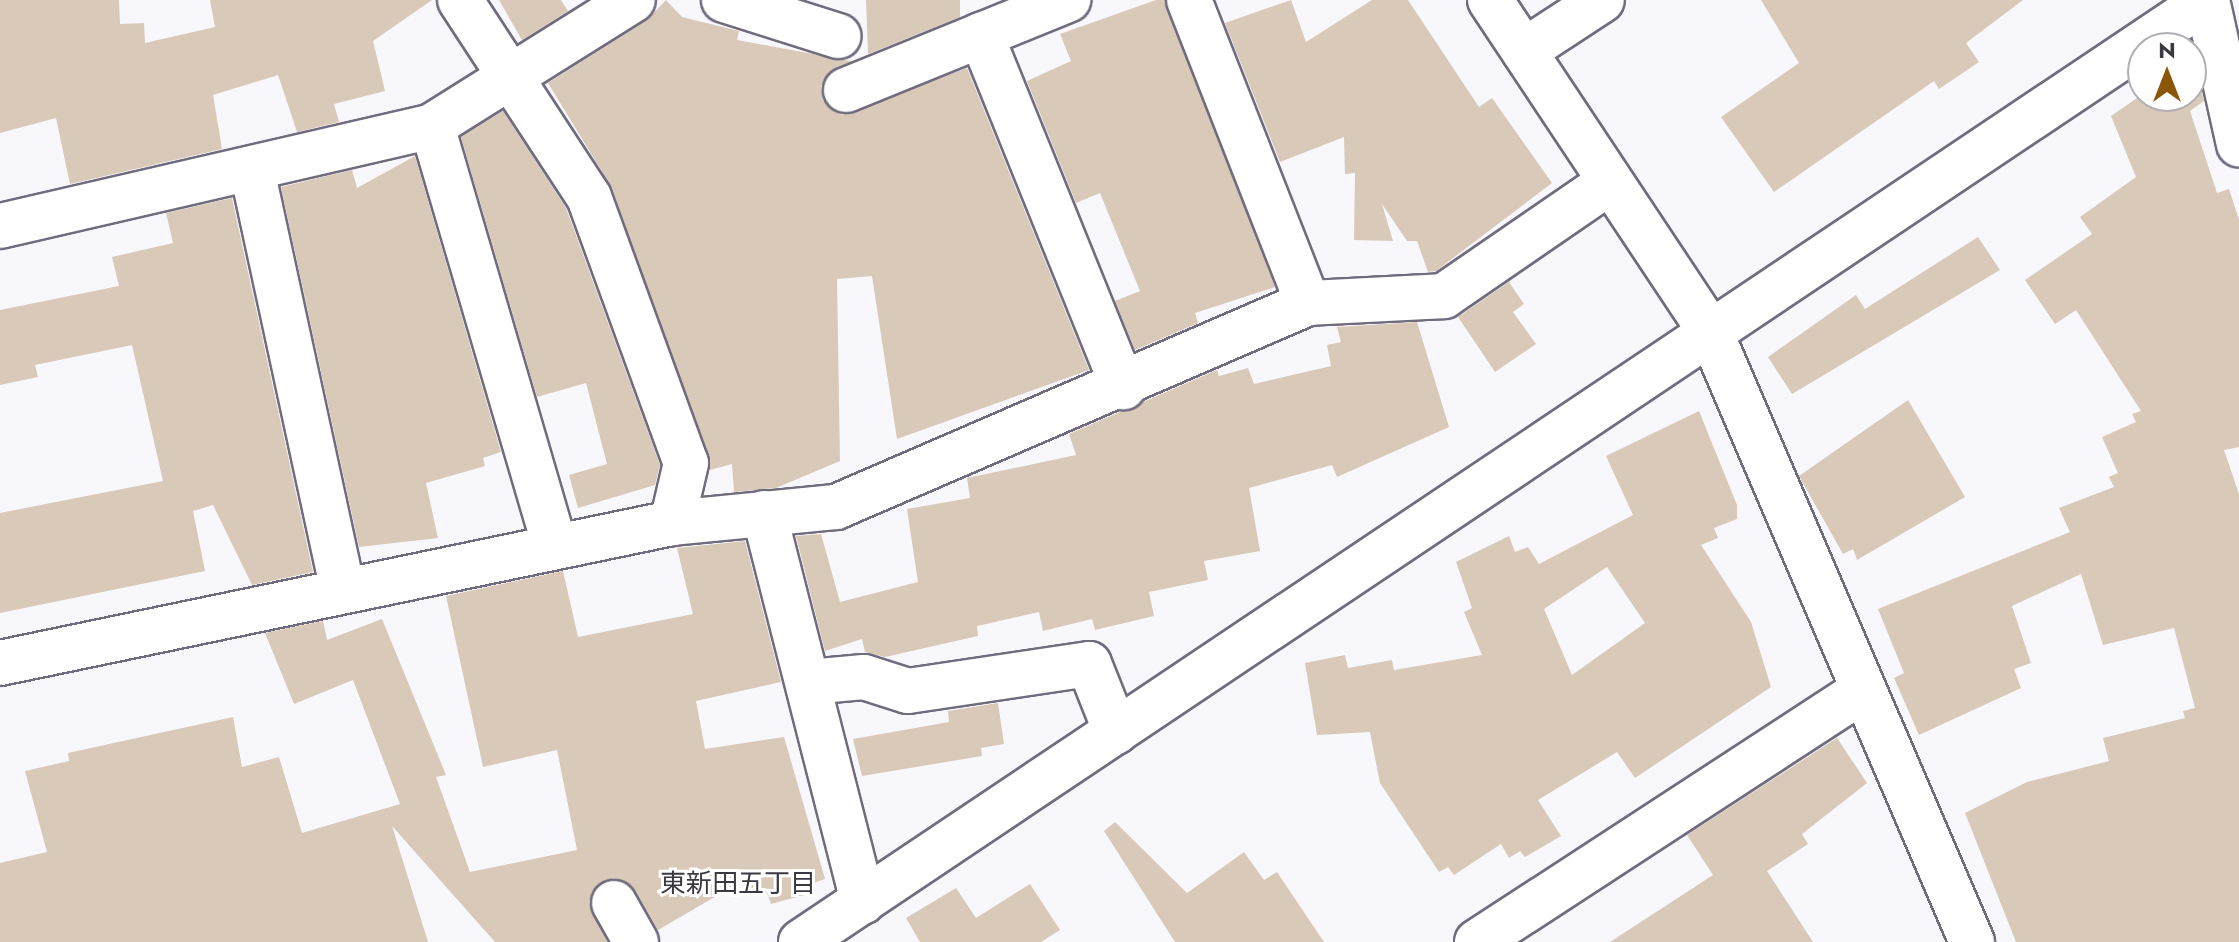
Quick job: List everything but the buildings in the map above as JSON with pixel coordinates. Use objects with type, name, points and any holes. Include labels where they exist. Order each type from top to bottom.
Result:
[{"type":"street","points":[[460,0],[508,78],[589,197],[686,463],[672,523]]},
{"type":"street","points":[[0,226],[432,126],[633,0]]},
{"type":"street","points":[[724,0],[838,36]]},
{"type":"street","points":[[846,90],[1068,0]]},
{"type":"street","points":[[1189,0],[1308,303]]},
{"type":"street","points":[[1490,0],[1710,331],[1972,942]]},
{"type":"street","points":[[1524,51],[1602,0]]},
{"type":"street","points":[[801,942],[2207,0],[2239,144]]},
{"type":"street","points":[[981,35],[1123,387]]},
{"type":"street","points":[[432,126],[555,546]]},
{"type":"street","points":[[252,170],[342,587]]},
{"type":"street","points":[[0,663],[342,587],[672,523],[836,507],[1123,387],[1308,303],[1444,296],[1610,182]]},
{"type":"street","points":[[764,513],[863,902]]},
{"type":"street","points":[[809,682],[864,677],[908,691],[1089,664],[1116,732]]},
{"type":"street","points":[[1477,942],[1863,690]]},
{"type":"street","points":[[614,903],[636,942]]},
{"type":"district","name":"東新田五丁目","points":[[738,884]]}]
